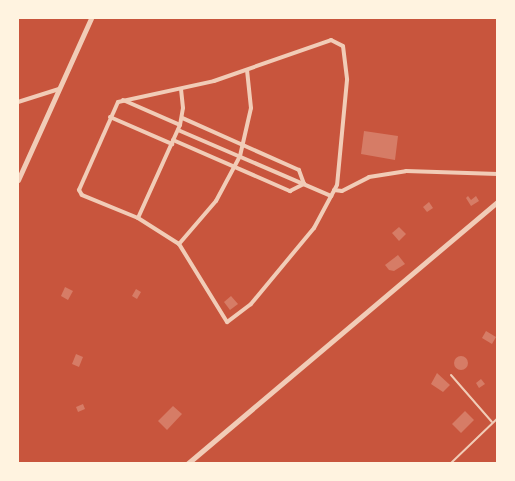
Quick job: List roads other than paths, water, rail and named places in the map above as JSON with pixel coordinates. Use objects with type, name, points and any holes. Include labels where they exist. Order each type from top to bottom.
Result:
[{"type":"street","points":[[18,180],[91,18]]},
{"type":"street","points":[[331,40],[343,46],[348,97],[334,190],[314,228],[251,304],[230,322],[224,320],[194,264],[179,244],[138,218],[82,195],[79,190],[116,105],[123,100],[181,89],[247,71],[331,40]]},
{"type":"street","points":[[179,244],[212,206],[240,156],[250,108],[247,71]]},
{"type":"street","points":[[18,102],[59,89]]},
{"type":"street","points":[[138,218],[180,125],[182,118],[181,89]]},
{"type":"street","points":[[123,100],[180,125]]},
{"type":"street","points":[[110,117],[290,191],[304,184]]},
{"type":"street","points":[[182,118],[299,170],[304,184]]},
{"type":"street","points":[[178,130],[331,196]]},
{"type":"street","points":[[334,190],[342,190],[369,177],[406,171],[498,174]]},
{"type":"street","points":[[186,464],[498,201]]},
{"type":"street","points":[[479,216],[498,206]]},
{"type":"lane","points":[[450,375],[493,422]]},
{"type":"lane","points":[[450,464],[498,418]]}]
